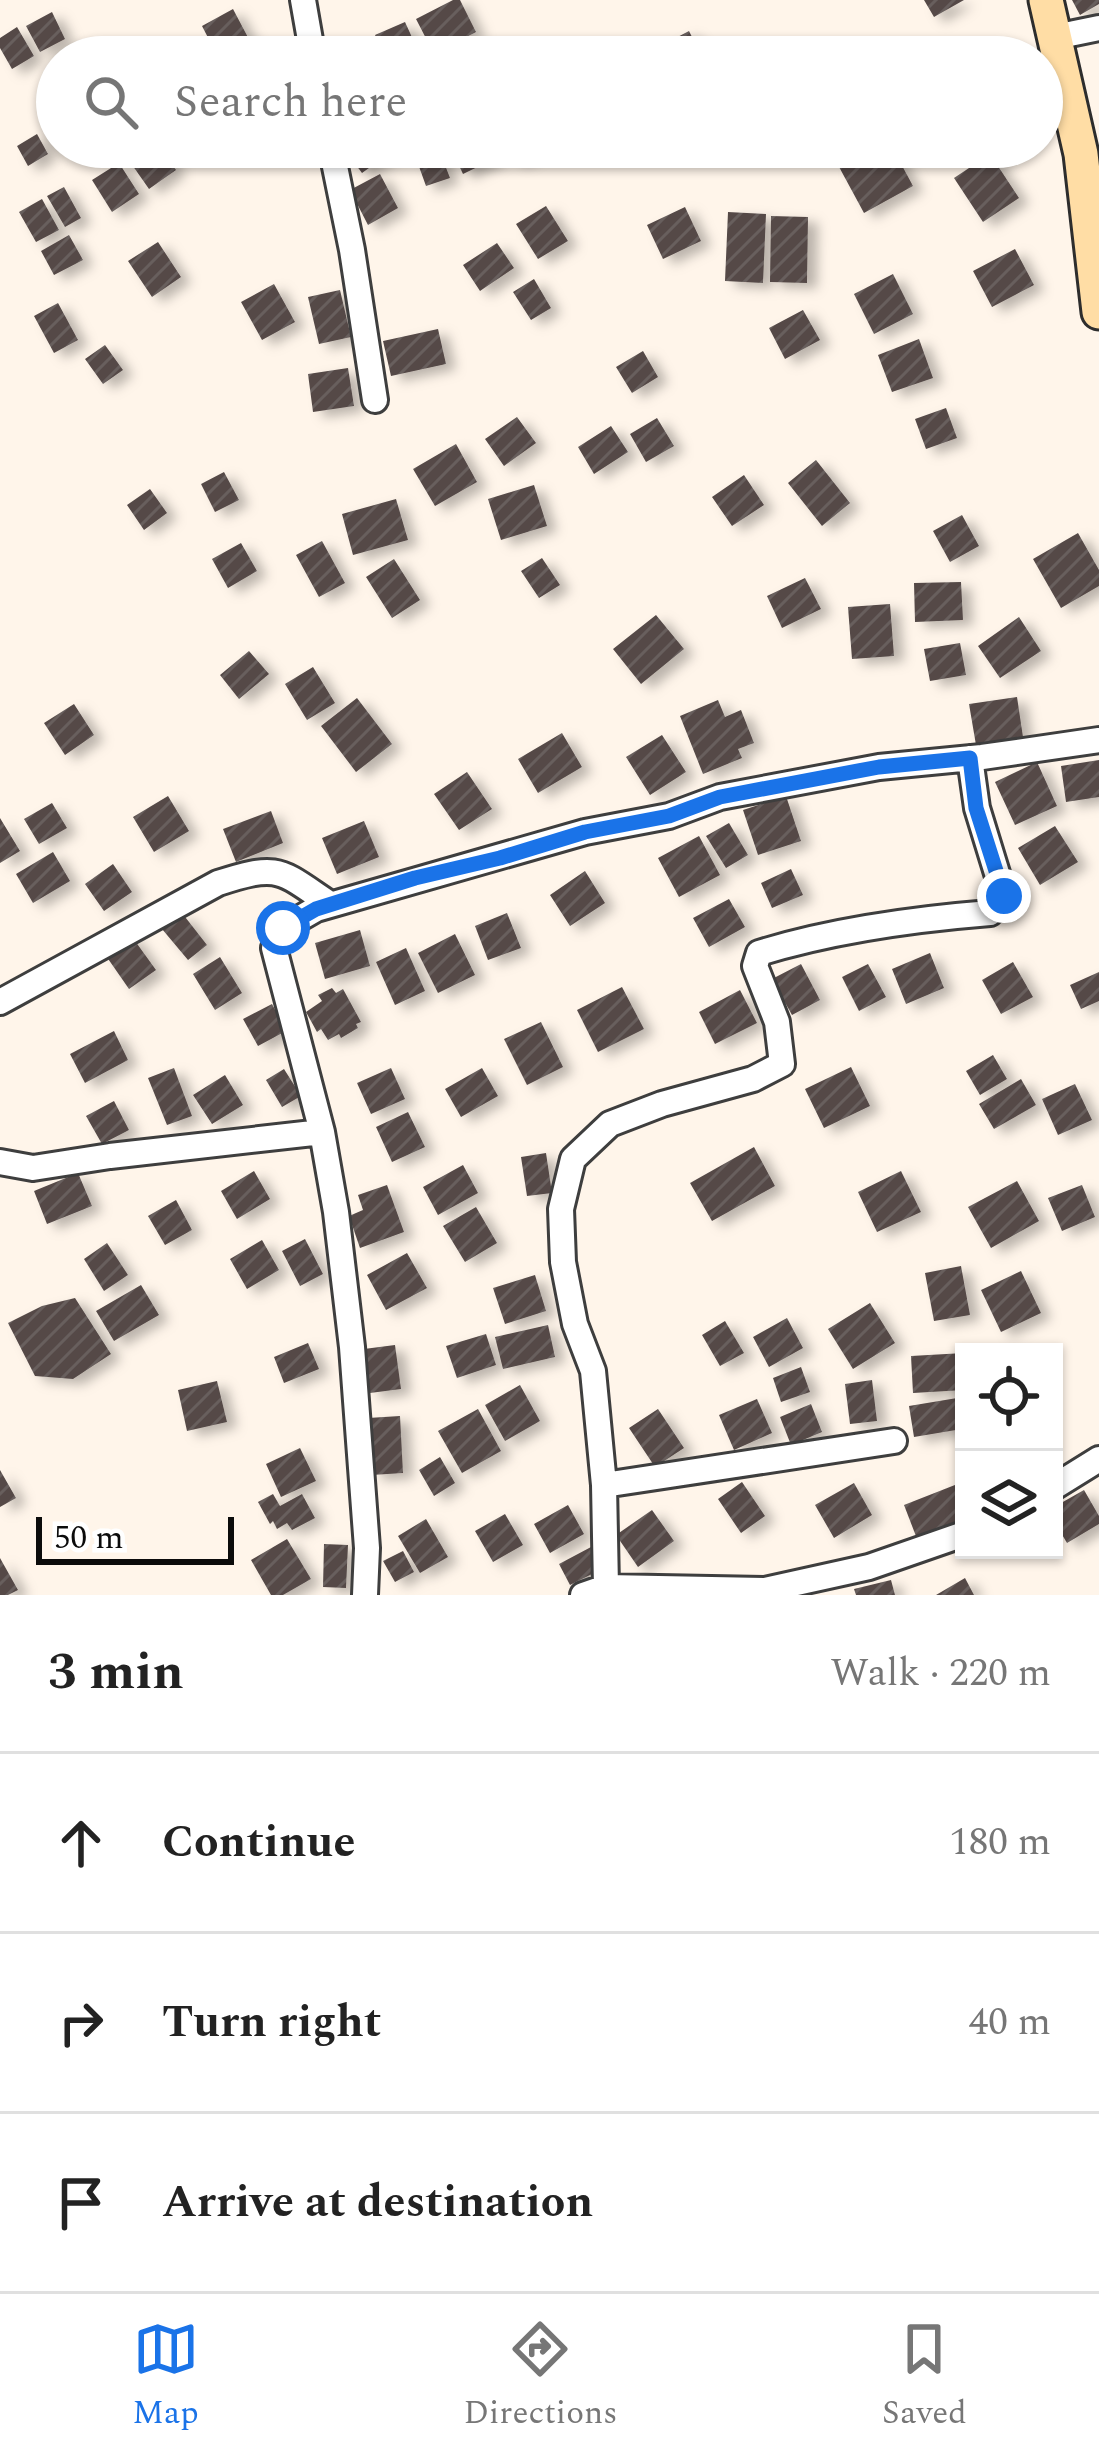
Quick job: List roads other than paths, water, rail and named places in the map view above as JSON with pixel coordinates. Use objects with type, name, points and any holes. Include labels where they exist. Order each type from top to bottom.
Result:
[{"type":"main road","points":[[1046,0],[1055,36]]},
{"type":"main road","points":[[1063,73],[1081,154],[1099,312]]},
{"type":"street","points":[[303,0],[309,36]]},
{"type":"street","points":[[1060,36],[1099,28]]},
{"type":"street","points":[[335,168],[374,400]]},
{"type":"street","points":[[365,1595],[367,1548],[352,1347],[336,1212],[322,1132],[274,948],[283,928],[330,904],[585,832],[669,816],[720,797],[879,767],[1099,740]]},
{"type":"street","points":[[955,1537],[869,1567],[765,1590],[595,1591],[604,1485],[593,1371],[575,1324],[563,1262],[561,1209],[573,1160],[610,1124],[753,1079],[782,1064],[777,1022],[755,966],[759,953],[807,938],[990,913],[1004,896],[976,808],[970,758]]},
{"type":"street","points":[[0,1002],[218,883],[253,872],[283,872],[330,904]]},
{"type":"street","points":[[0,1162],[33,1168],[322,1132]]},
{"type":"street","points":[[604,1485],[894,1441]]},
{"type":"street","points":[[1063,1481],[1099,1459]]}]
